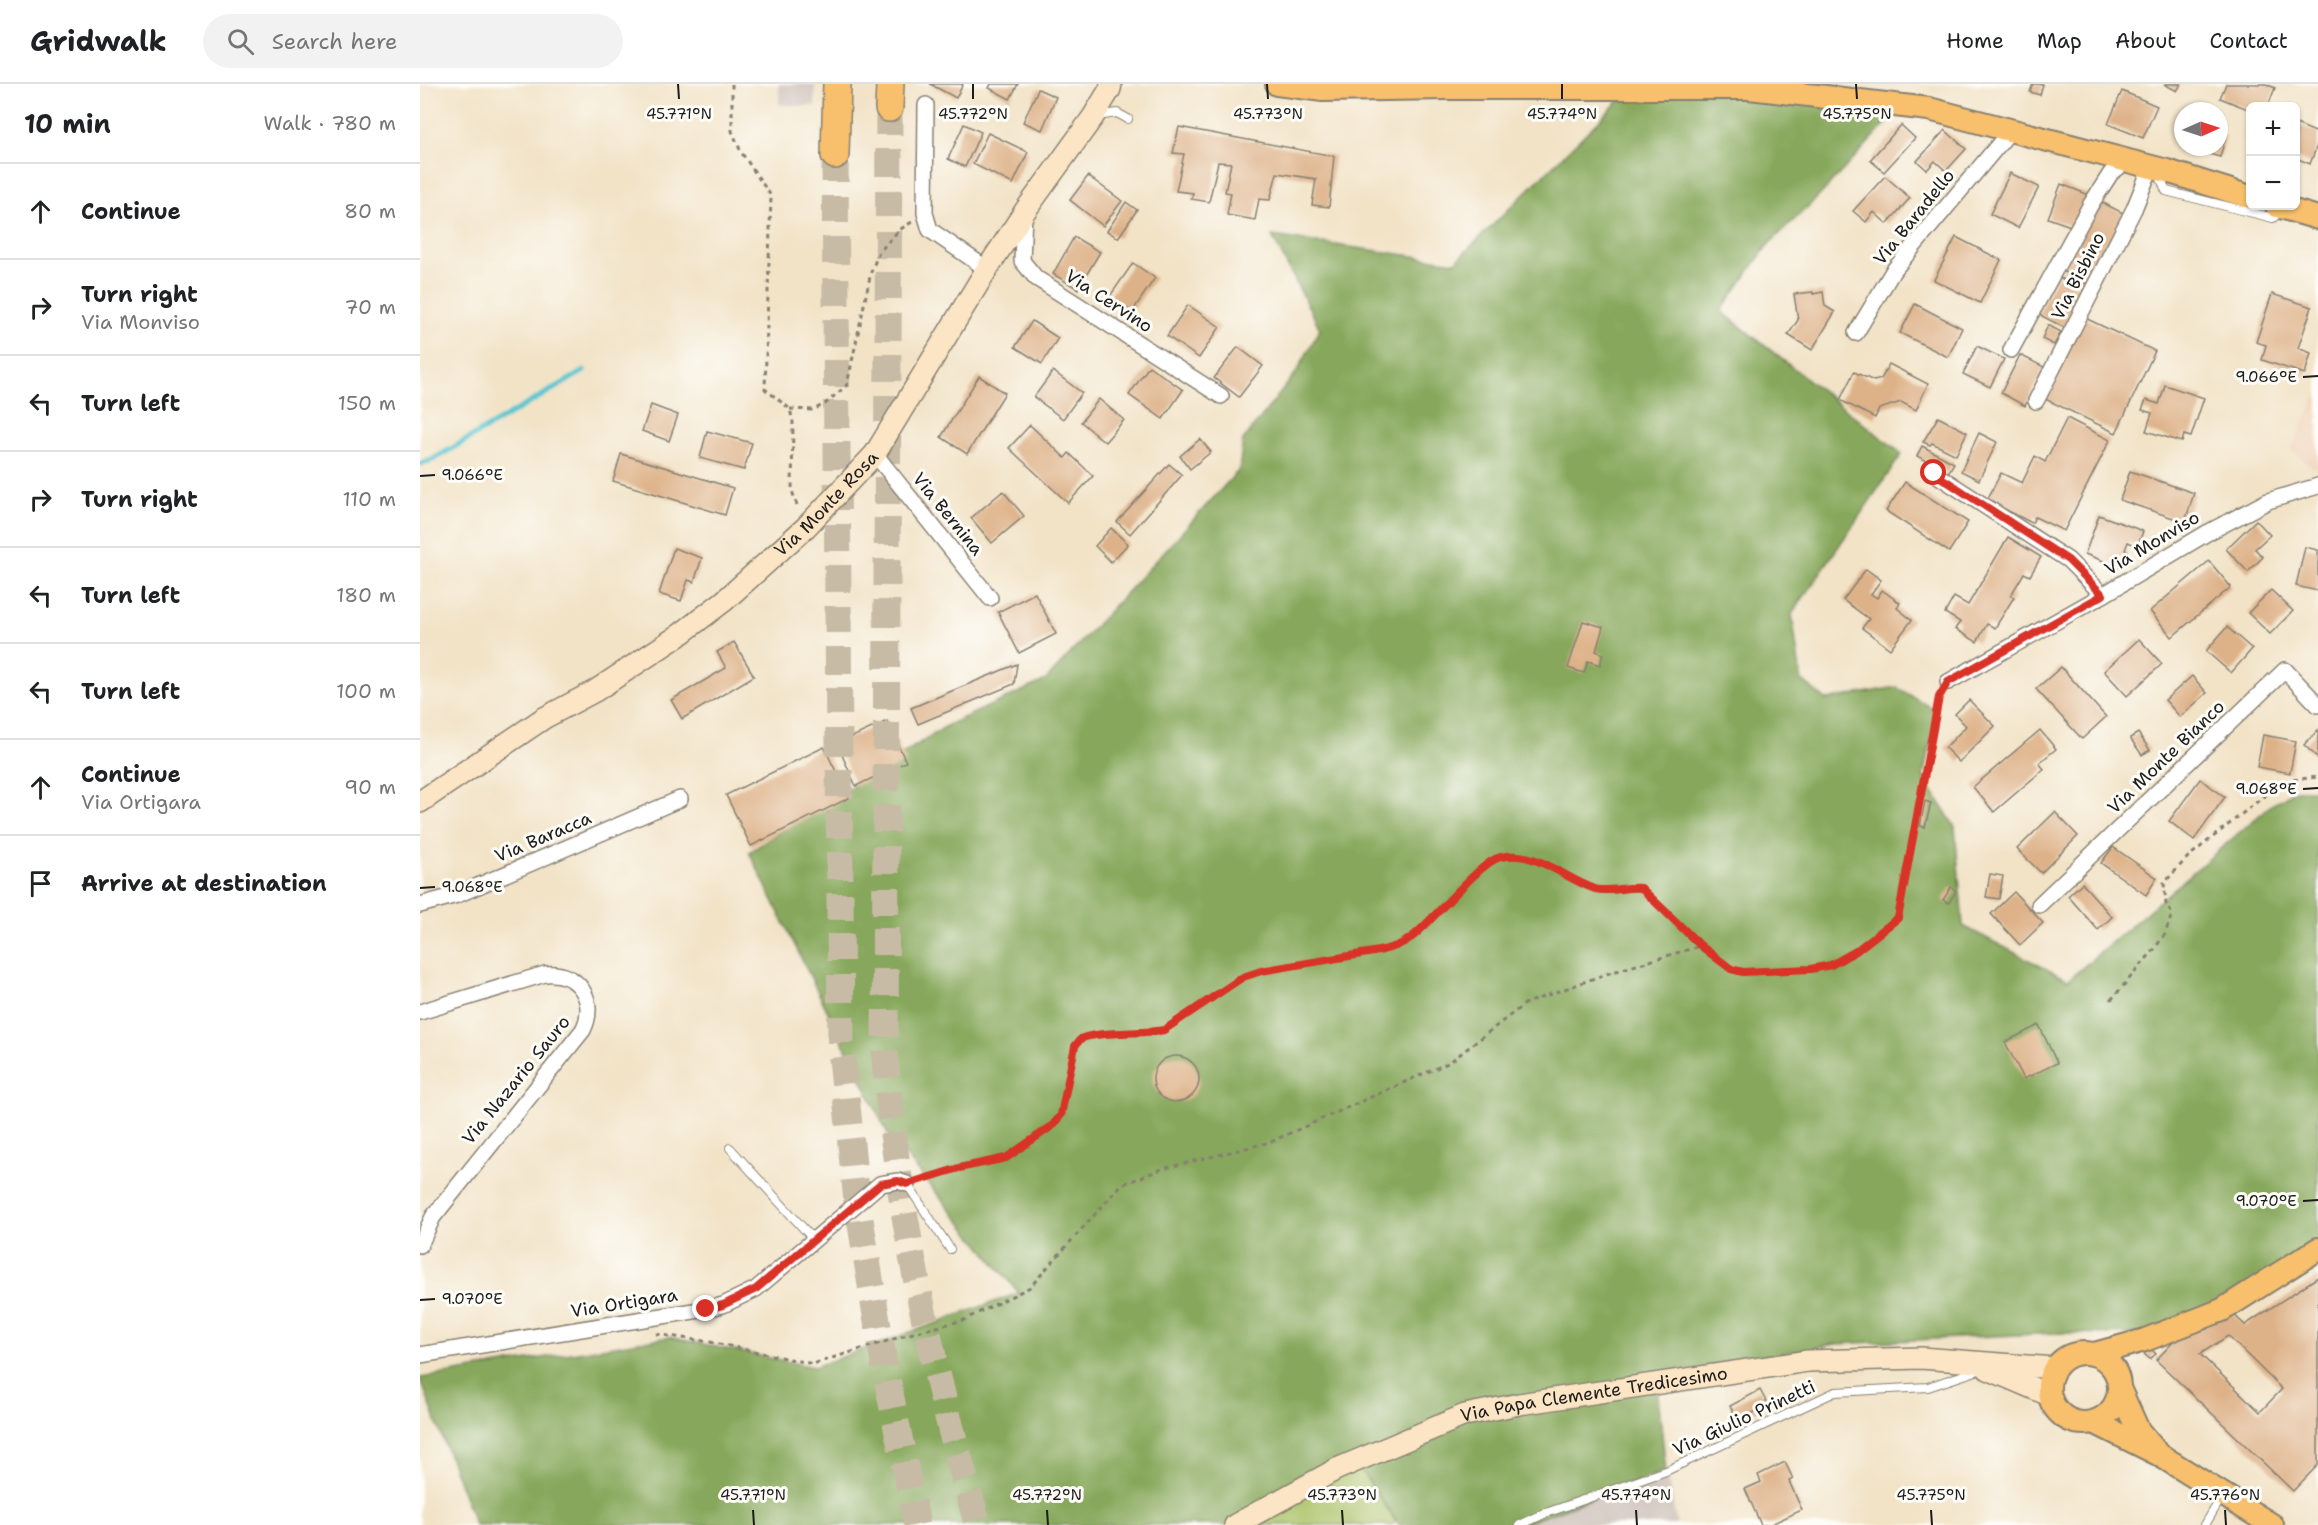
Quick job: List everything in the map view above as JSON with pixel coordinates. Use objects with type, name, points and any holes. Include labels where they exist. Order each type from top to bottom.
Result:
[{"type":"highway","points":[[835,155],[837,84]]},
{"type":"main road","points":[[1277,84],[1323,90],[1744,86],[1929,109],[2158,168],[2246,186]]},
{"type":"main road","points":[[2158,168],[2246,196]]},
{"type":"main road","points":[[2300,208],[2317,214]]},
{"type":"main road","points":[[2145,1340],[2118,1382],[2117,1400],[2110,1412],[2094,1422],[2082,1424],[2064,1418],[2054,1408],[2049,1395],[2049,1381],[2055,1368],[2064,1358],[2077,1353],[2094,1354],[2145,1340],[2222,1310],[2318,1249]]},
{"type":"main road","points":[[2094,1354],[2109,1363],[2138,1430],[2158,1454]]},
{"type":"main road","points":[[2094,1422],[2158,1454],[2271,1525]]},
{"type":"street","name":"Via Monte Rosa","points":[[420,802],[544,718],[596,691],[678,636],[724,601],[806,527],[875,454],[987,269],[1025,211],[1115,86]]},
{"type":"street","points":[[926,105],[925,213],[930,230],[987,269]]},
{"type":"street","name":"Via Baradello","points":[[1856,333],[1893,271],[2011,130]]},
{"type":"street","points":[[2011,350],[2091,204],[2111,173],[2118,168],[2122,159]]},
{"type":"street","name":"Via Bisbino","points":[[2036,400],[2134,209],[2158,168]]},
{"type":"street","name":"Via Cervino","points":[[1025,211],[1022,261],[1036,278],[1221,396]]},
{"type":"street","name":"Via Bernina","points":[[875,454],[990,598]]},
{"type":"street","points":[[1934,473],[2068,560],[2103,595]]},
{"type":"street","name":"Via Monviso","points":[[1948,682],[2103,595],[2207,532],[2268,501],[2318,486]]},
{"type":"street","name":"Via Monte Bianco","points":[[2039,905],[2285,670],[2318,705]]},
{"type":"street","name":"Via Baracca","points":[[420,905],[458,895],[680,799]]},
{"type":"street","name":"Via Nazario Sauro","points":[[420,1012],[545,974],[556,973],[568,976],[576,982],[585,996],[589,1013],[583,1030],[433,1217],[420,1245]]},
{"type":"street","name":"Via Ortigara","points":[[420,1355],[706,1309],[744,1296],[756,1289],[880,1184],[898,1181],[907,1184]]},
{"type":"street","name":"Via Papa Clemente Tredicesimo","points":[[1235,1525],[1337,1469],[1465,1414],[1530,1402],[1808,1361],[1921,1358],[1982,1365],[2055,1368]]},
{"type":"street","name":"Via Papa Clemente Tredicesimo","points":[[1982,1365],[2049,1395]]},
{"type":"lane","points":[[1093,117],[1117,113],[1128,119]]},
{"type":"lane","points":[[2158,168],[2166,191],[2273,218],[2280,210]]},
{"type":"lane","points":[[730,1148],[814,1241]]},
{"type":"lane","points":[[907,1184],[950,1249]]},
{"type":"lane","name":"Via Giulio Prinetti","points":[[1520,1525],[1546,1512],[1666,1471],[1835,1392],[1928,1387],[1982,1365]]},
{"type":"lane","points":[[2205,1525],[2222,1495]]},
{"type":"path","points":[[732,84],[732,131],[741,152],[771,196],[765,389],[790,409],[813,410],[825,404],[847,385],[871,272],[879,252],[899,230],[925,213]]},
{"type":"path","points":[[790,409],[793,422],[792,491],[806,527]]},
{"type":"path","points":[[907,1184],[959,1168],[1006,1158],[1052,1126],[1061,1115],[1075,1046],[1081,1039],[1093,1035],[1149,1033],[1164,1030],[1243,977],[1261,971],[1397,946],[1413,937],[1482,869],[1499,857],[1518,856],[1536,860],[1596,889],[1641,888],[1701,946],[1731,969],[1743,972],[1811,969],[1831,965],[1856,951],[1898,918],[1939,697],[1948,682]]},
{"type":"path","points":[[2112,1000],[2165,933],[2172,914],[2166,904],[2164,883],[2188,857],[2263,797],[2290,780],[2318,777]]},
{"type":"path","points":[[651,1318],[657,1335],[710,1342],[813,1364],[913,1333],[951,1325],[1030,1287],[1121,1185],[1162,1169],[1270,1142],[1450,1062],[1526,1003],[1606,974],[1701,946]]},
{"type":"shaded area","points":[[779,84],[815,84],[815,106],[779,105]]},
{"type":"shaded area","points":[[2318,391],[2318,469],[2307,464],[2292,449]]},
{"type":"shaded area","points":[[1666,1471],[1677,1525],[1520,1525]]},
{"type":"green space","points":[[1739,84],[1836,84],[1835,89],[1896,113],[1820,195],[1767,246],[1721,311],[1902,454],[1792,614],[1801,679],[1826,700],[1896,687],[1938,711],[1923,776],[1955,827],[1963,926],[2068,980],[2270,806],[2295,790],[2318,790],[2318,1245],[2213,1305],[2138,1334],[2056,1333],[1836,1344],[1656,1376],[1666,1471],[1520,1525],[1399,1525],[1356,1463],[1250,1525],[475,1525],[420,1378],[669,1337],[814,1367],[1019,1293],[888,1134],[749,852],[948,725],[1046,680],[1239,470],[1243,440],[1296,373],[1320,329],[1272,236],[1455,262],[1631,89]]},
{"type":"green space","points":[[1356,1462],[1396,1522],[1391,1525],[1250,1525]]},
{"type":"building","points":[[930,84],[963,84],[956,98]]},
{"type":"building","points":[[991,84],[1018,84],[1010,99],[989,88]]},
{"type":"building","points":[[2033,84],[2043,84],[2040,95],[2030,92]]},
{"type":"building","points":[[2164,84],[2181,84],[2177,91]]},
{"type":"building","points":[[2226,84],[2266,84],[2275,88],[2270,102],[2246,102],[2246,108],[2220,98]]},
{"type":"building","points":[[1038,89],[1056,97],[1042,130],[1023,122]]},
{"type":"building","points":[[2122,91],[2157,106],[2143,138],[2108,124]]},
{"type":"building","points":[[964,124],[981,132],[965,167],[948,159]]},
{"type":"building","points":[[1901,125],[1915,138],[1884,172],[1870,160]]},
{"type":"building","points":[[2300,126],[2318,133],[2318,143],[2310,164],[2300,160]]},
{"type":"building","points":[[1179,127],[1334,156],[1329,207],[1312,205],[1316,179],[1277,173],[1270,200],[1259,199],[1255,220],[1227,215],[1231,193],[1225,192],[1231,163],[1218,162],[1209,202],[1191,199],[1193,193],[1176,191],[1184,154],[1173,153]]},
{"type":"building","points":[[1945,130],[1966,149],[1946,171],[1935,161],[1927,170],[1917,161]]},
{"type":"building","points":[[988,133],[1028,152],[1013,184],[973,164]]},
{"type":"building","points":[[2010,173],[2039,187],[2018,228],[1990,214]]},
{"type":"building","points":[[1088,176],[1122,201],[1103,226],[1070,200]]},
{"type":"building","points":[[1885,176],[1910,198],[1887,224],[1874,212],[1866,222],[1853,211]]},
{"type":"building","points":[[2061,184],[2089,195],[2076,228],[2048,218]]},
{"type":"building","points":[[2097,200],[2127,215],[2091,286],[2062,271]]},
{"type":"building","points":[[1126,202],[1137,210],[1118,238],[1107,231]]},
{"type":"building","points":[[1074,237],[1100,252],[1078,289],[1053,274]]},
{"type":"building","points":[[1956,237],[2001,260],[1980,303],[1934,280]]},
{"type":"building","points":[[1133,263],[1155,278],[1132,312],[1110,296]]},
{"type":"building","points":[[2057,276],[2084,290],[2065,328],[2038,314]]},
{"type":"building","points":[[1813,292],[1813,294],[1823,292],[1825,306],[1835,312],[1812,350],[1788,335],[1798,320],[1794,294]]},
{"type":"building","points":[[2272,294],[2312,307],[2298,348],[2311,353],[2305,374],[2262,360],[2266,345],[2256,342]]},
{"type":"building","points":[[1915,304],[1962,328],[1948,357],[1900,333]]},
{"type":"building","points":[[1188,305],[1220,327],[1199,358],[1167,336]]},
{"type":"building","points":[[2083,317],[2155,351],[2116,433],[2045,399]]},
{"type":"building","points":[[1032,321],[1058,338],[1042,364],[1015,347]]},
{"type":"building","points":[[2048,325],[2061,332],[2054,345],[2042,339]]},
{"type":"building","points":[[1977,346],[2004,359],[1990,387],[1963,374]]},
{"type":"building","points":[[1238,347],[1263,366],[1239,397],[1214,378]]},
{"type":"building","points":[[2020,355],[2044,367],[2025,406],[2001,393]]},
{"type":"building","points":[[1889,364],[1928,384],[1916,410],[1901,402],[1879,409],[1875,418],[1840,400],[1854,372],[1874,381],[1881,379]]},
{"type":"building","points":[[1149,366],[1183,390],[1163,419],[1129,395]]},
{"type":"building","points":[[1053,371],[1082,393],[1063,419],[1034,397]]},
{"type":"building","points":[[979,376],[1005,393],[967,454],[941,437]]},
{"type":"building","points":[[2165,385],[2204,398],[2191,437],[2184,435],[2182,442],[2146,431],[2152,413],[2142,410],[2146,400],[2159,404]]},
{"type":"building","points":[[1099,399],[1124,420],[1105,442],[1081,422]]},
{"type":"building","points":[[651,405],[678,415],[669,441],[642,431]]},
{"type":"building","points":[[1938,417],[1967,432],[1956,455],[1932,443],[1930,445],[1923,442]]},
{"type":"building","points":[[2067,418],[2110,440],[2064,531],[2035,517],[2032,523],[1987,500],[2001,473],[2022,483],[2035,456],[2045,462]]},
{"type":"building","points":[[1030,425],[1065,458],[1069,453],[1093,476],[1068,503],[1009,448]]},
{"type":"building","points":[[707,431],[752,443],[744,470],[700,458]]},
{"type":"building","points":[[1979,433],[1997,442],[1979,480],[1961,471]]},
{"type":"building","points":[[1200,439],[1211,452],[1190,469],[1180,456]]},
{"type":"building","points":[[1922,446],[1954,463],[1948,473],[1917,456]]},
{"type":"building","points":[[621,454],[733,488],[725,515],[613,481]]},
{"type":"building","points":[[1169,464],[1182,475],[1130,534],[1117,522]]},
{"type":"building","points":[[2130,471],[2194,493],[2185,522],[2120,500]]},
{"type":"building","points":[[1905,482],[1968,522],[1949,552],[1886,511]]},
{"type":"building","points":[[1003,491],[1024,516],[992,543],[971,518]]},
{"type":"building","points":[[2099,515],[2143,531],[2138,546],[2128,542],[2125,550],[2128,551],[2122,568],[2085,554]]},
{"type":"building","points":[[2256,520],[2270,535],[2255,549],[2263,557],[2248,572],[2226,549]]},
{"type":"building","points":[[1111,528],[1128,544],[1111,562],[1095,546]]},
{"type":"building","points":[[2008,537],[2041,557],[2030,576],[2024,573],[2011,595],[2014,597],[1995,628],[1987,624],[1977,642],[1955,629],[1960,622],[1945,613],[1954,597],[1968,605]]},
{"type":"building","points":[[2305,547],[2318,550],[2318,591],[2296,586]]},
{"type":"building","points":[[674,548],[702,558],[694,582],[688,580],[681,601],[659,594]]},
{"type":"building","points":[[2209,561],[2231,587],[2172,637],[2150,611]]},
{"type":"building","points":[[1866,569],[1881,580],[1871,594],[1877,598],[1882,590],[1900,603],[1897,608],[1912,620],[1890,649],[1862,628],[1869,619],[1843,600]]},
{"type":"building","points":[[2271,590],[2293,611],[2270,634],[2248,613]]},
{"type":"building","points":[[1035,593],[1056,634],[1019,653],[998,612]]},
{"type":"building","points":[[1583,621],[1603,627],[1596,651],[1603,654],[1600,665],[1588,661],[1584,673],[1568,668]]},
{"type":"building","points":[[2227,627],[2252,649],[2231,673],[2206,651]]},
{"type":"building","points":[[2139,639],[2162,664],[2127,696],[2104,671]]},
{"type":"building","points":[[734,642],[754,676],[682,719],[671,700],[726,668],[717,652]]},
{"type":"building","points":[[1017,664],[1014,684],[918,724],[911,708]]},
{"type":"building","points":[[2061,667],[2106,717],[2082,739],[2036,689]]},
{"type":"building","points":[[2192,676],[2207,693],[2180,717],[2165,700]]},
{"type":"building","points":[[1969,700],[1995,726],[1959,762],[1945,748],[1966,726],[1955,714]]},
{"type":"building","points":[[887,721],[906,762],[856,786],[837,744]]},
{"type":"building","points":[[2040,730],[2056,749],[2039,763],[2044,769],[1994,812],[1973,787]]},
{"type":"building","points":[[2318,730],[2318,758],[2304,745]]},
{"type":"building","points":[[2138,733],[2150,750],[2142,755],[2130,738]]},
{"type":"building","points":[[2263,735],[2296,741],[2290,773],[2257,767]]},
{"type":"building","points":[[824,747],[849,798],[751,846],[726,795]]},
{"type":"building","points":[[2200,779],[2225,797],[2194,840],[2169,821]]},
{"type":"building","points":[[1925,801],[1931,803],[1925,827],[1920,826]]},
{"type":"building","points":[[2055,812],[2078,836],[2041,873],[2017,849]]},
{"type":"building","points":[[2113,847],[2157,878],[2146,895],[2101,863]]},
{"type":"building","points":[[1990,874],[2003,876],[1999,899],[1986,897]]},
{"type":"building","points":[[2082,883],[2112,917],[2098,930],[2068,896]]},
{"type":"building","points":[[1951,887],[1956,891],[1949,903],[1943,900]]},
{"type":"building","points":[[2014,892],[2043,923],[2020,945],[1991,914]]},
{"type":"building","points":[[2039,1025],[2057,1063],[2024,1079],[2005,1042]]},
{"type":"building","points":[[1176,1056],[1192,1063],[1199,1079],[1192,1095],[1176,1102],[1160,1095],[1153,1079],[1160,1063]]},
{"type":"building","points":[[2318,1277],[2318,1465],[2293,1491],[2156,1360],[2180,1335],[2232,1313],[2245,1325]],"holes":[[[2228,1336],[2282,1389],[2260,1412],[2200,1354]]]},
{"type":"building","points":[[2150,1348],[2156,1354],[2150,1359],[2144,1354]]},
{"type":"building","points":[[1760,1390],[1768,1405],[1738,1421],[1730,1406]]},
{"type":"building","points":[[1785,1462],[1793,1479],[1789,1481],[1802,1510],[1769,1525],[1761,1525],[1745,1489],[1761,1482],[1758,1475]]},
{"type":"waterway","points":[[420,464],[432,460],[584,371]]},
{"type":"tunnel","points":[[889,108],[885,1060],[897,1163],[914,1266],[943,1396],[978,1525]]},
{"type":"tunnel","points":[[835,155],[841,1049],[857,1201],[885,1369],[917,1525]]},
{"type":"route","points":[[706,1309],[723,1305],[756,1289],[880,1184],[898,1181],[907,1184],[959,1168],[1006,1158],[1052,1126],[1061,1115],[1062,1099],[1075,1046],[1081,1039],[1093,1035],[1149,1033],[1164,1030],[1243,977],[1261,971],[1397,946],[1413,937],[1482,869],[1499,857],[1518,856],[1536,860],[1596,889],[1641,888],[1701,946],[1731,969],[1743,972],[1811,969],[1831,965],[1856,951],[1898,918],[1939,697],[1943,689],[1948,682],[2103,595],[2068,560],[1934,473]]}]
